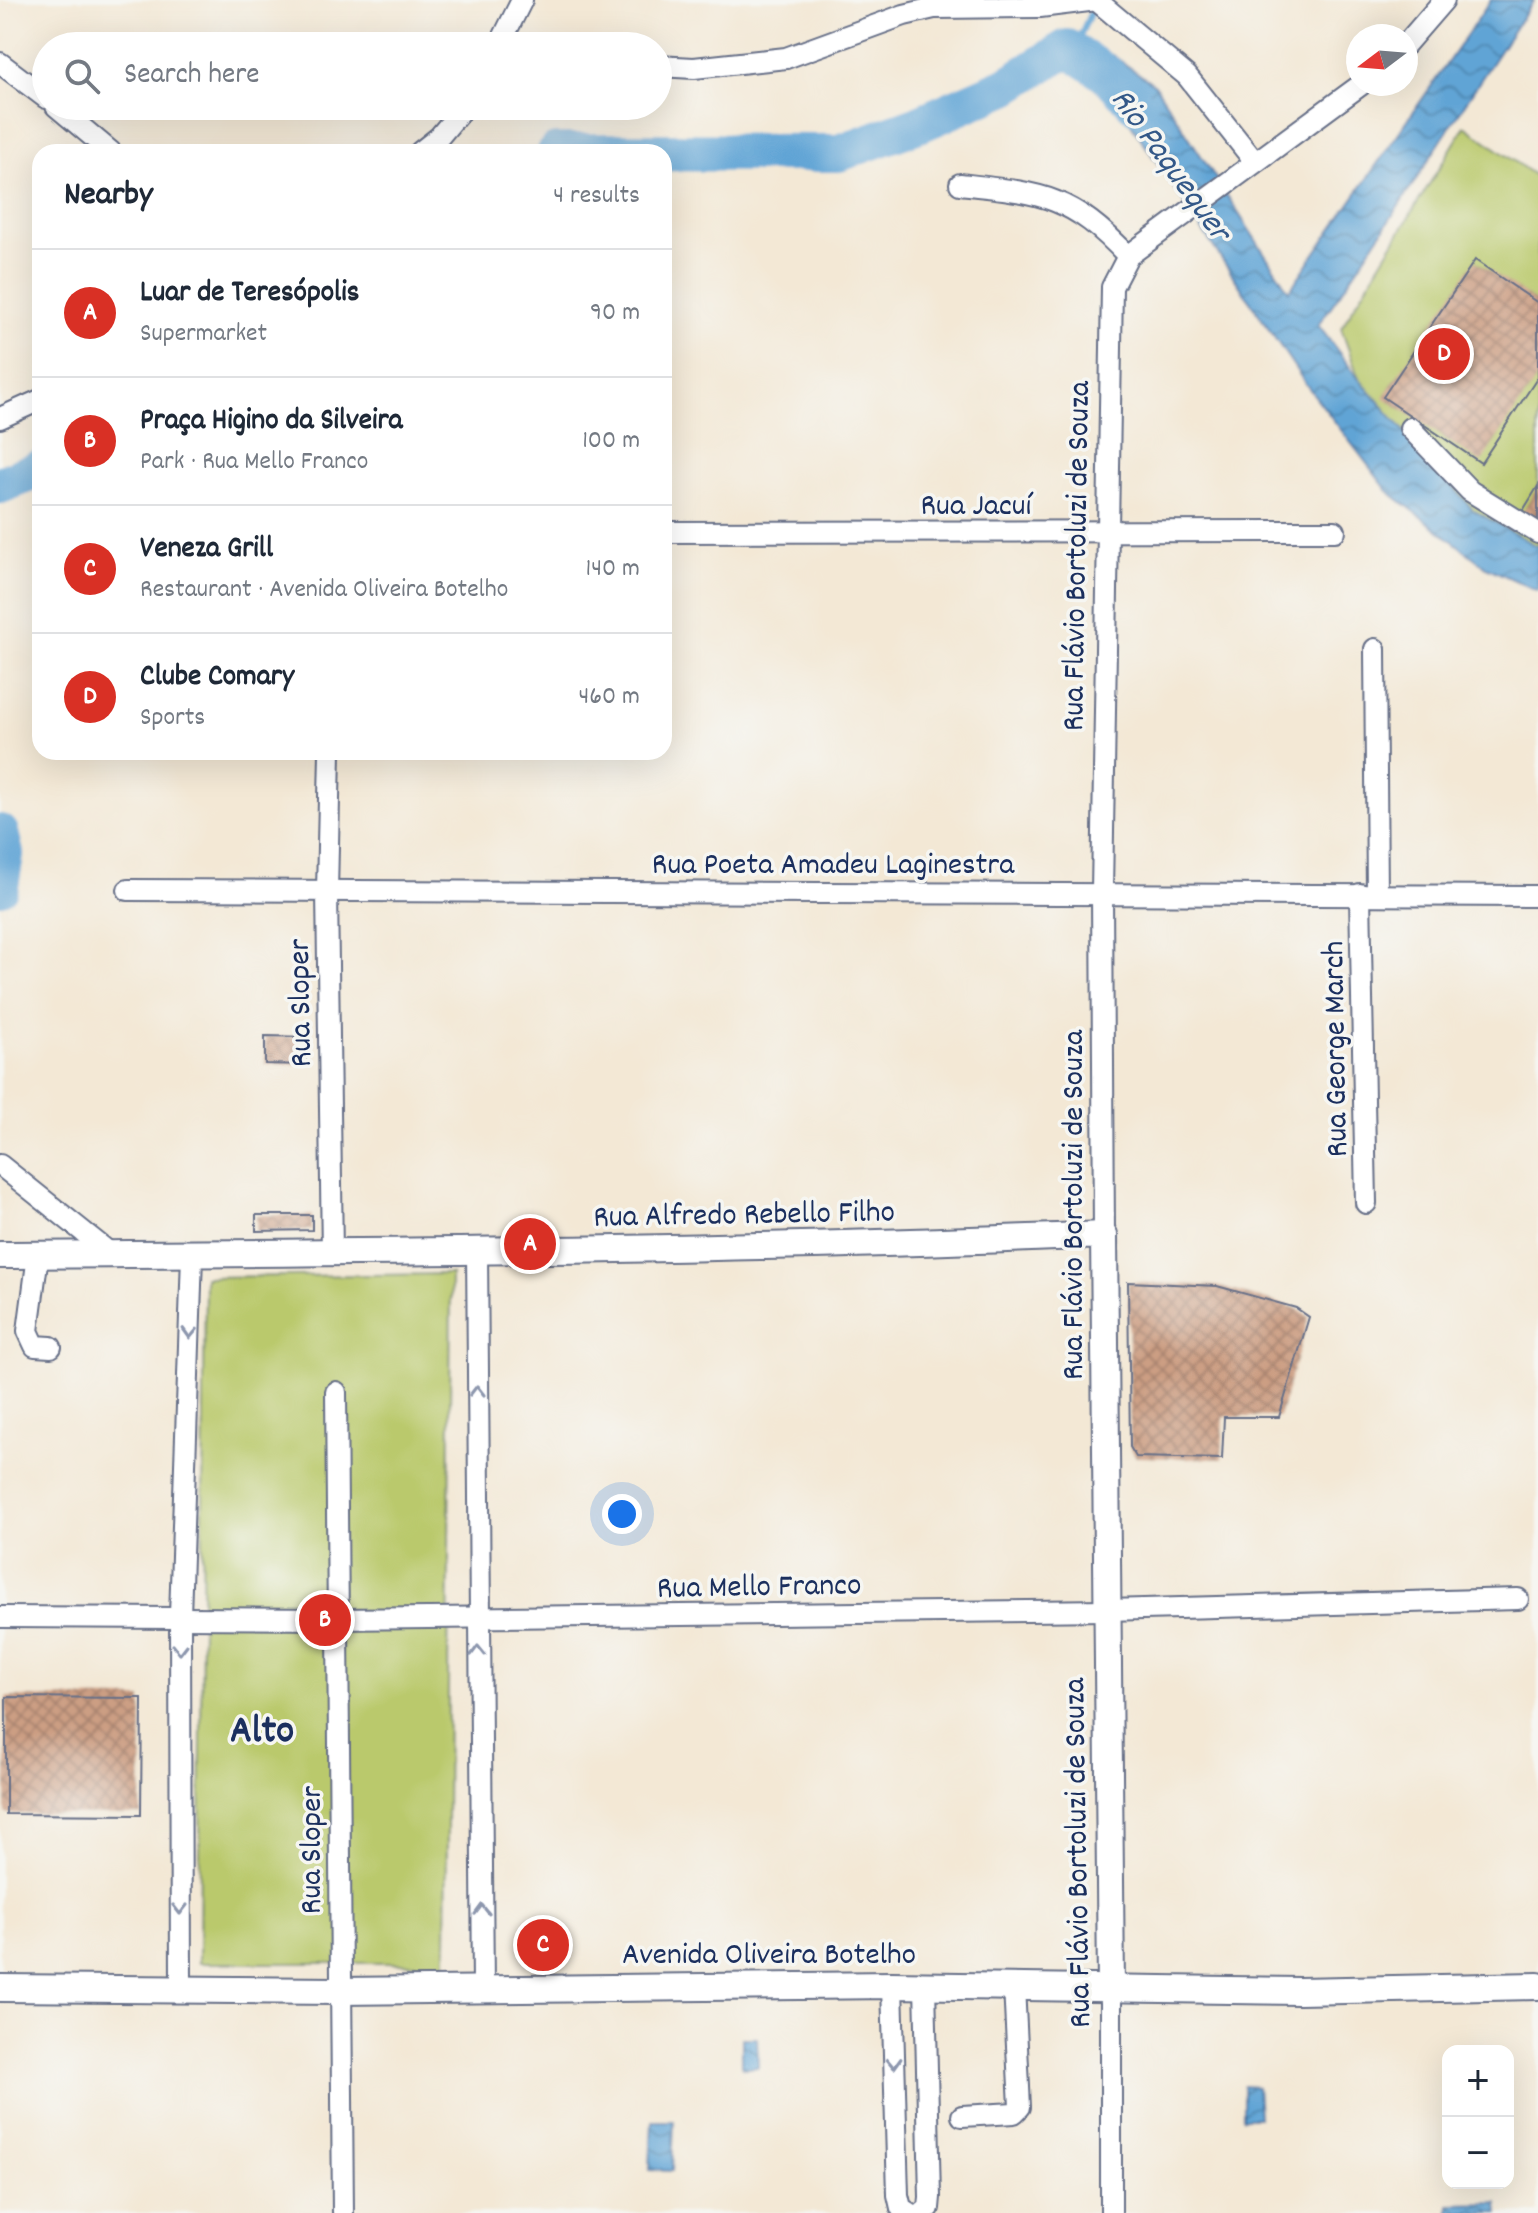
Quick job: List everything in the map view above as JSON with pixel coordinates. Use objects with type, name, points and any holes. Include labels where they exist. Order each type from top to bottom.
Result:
[{"type":"main road","name":"Rua Alfredo Rebello Filho","points":[[0,1255],[332,1254],[477,1249],[804,1246],[1104,1235]]},
{"type":"main road","name":"Rua Flávio Bortoluzi de Souza","points":[[1104,1235],[1111,1988]]},
{"type":"main road","name":"Avenida Oliveira Botelho","points":[[0,1988],[339,1991],[925,1985],[1299,1991],[1538,1986]]},
{"type":"street","points":[[506,32],[522,0]]},
{"type":"street","points":[[672,67],[694,68],[786,58],[904,15],[934,8],[1040,7],[1096,0],[1187,76],[1255,162]]},
{"type":"street","points":[[1418,30],[1444,0]]},
{"type":"street","points":[[0,63],[32,87]]},
{"type":"street","name":"Rua Flávio Bortoluzi de Souza","points":[[1104,1235],[1102,892],[1110,533],[1109,301],[1118,273],[1128,256],[1346,96]]},
{"type":"street","points":[[73,120],[101,144]]},
{"type":"street","points":[[430,144],[453,120]]},
{"type":"street","points":[[960,184],[1038,195],[1066,204],[1107,233],[1128,256]]},
{"type":"street","points":[[0,418],[32,404]]},
{"type":"street","points":[[1410,428],[1470,491],[1538,533]]},
{"type":"street","name":"Rua Jacuí","points":[[672,532],[1335,531]]},
{"type":"street","name":"Rua George March","points":[[1366,1203],[1375,649]]},
{"type":"street","name":"Rua Sloper","points":[[330,760],[327,892],[332,1254]]},
{"type":"street","name":"Rua Poeta Amadeu Laginestra","points":[[128,890],[1538,896]]},
{"type":"street","points":[[0,1165],[111,1254]]},
{"type":"street","points":[[477,1249],[477,1616],[483,1988]]},
{"type":"street","points":[[38,1255],[28,1331],[35,1346],[51,1347]]},
{"type":"street","points":[[181,1989],[180,1616],[192,1255]]},
{"type":"street","name":"Rua Sloper","points":[[336,1392],[343,2213]]},
{"type":"street","name":"Rua Mello Franco","points":[[0,1617],[338,1619],[1107,1610],[1518,1599]]},
{"type":"street","points":[[892,1985],[898,2195],[901,2208],[909,2213]]},
{"type":"street","points":[[923,2213],[929,2208],[930,2197],[925,1985]]},
{"type":"street","points":[[962,2116],[1014,2113],[1020,2107],[1014,1986]]},
{"type":"street","name":"Rua Flávio Bortoluzi de Souza","points":[[1111,1988],[1111,2213]]},
{"type":"green space","points":[[1465,126],[1538,178],[1538,547],[1473,510],[1359,379],[1341,328]]},
{"type":"green space","points":[[451,1274],[446,1963],[199,1963],[205,1277]]},
{"type":"water","points":[[1491,0],[1534,0],[1318,325],[1359,379],[1473,510],[1538,547],[1538,591],[1486,567],[1388,491],[1305,383],[1127,118],[1090,83],[1112,55],[1155,85],[1289,291]]},
{"type":"water","points":[[742,2038],[757,2038],[758,2067],[742,2068]]},
{"type":"water","points":[[1243,2086],[1257,2087],[1259,2118],[1243,2118]]},
{"type":"water","points":[[652,2121],[674,2121],[672,2171],[650,2170]]},
{"type":"water","points":[[1498,2203],[1499,2213],[1449,2213],[1449,2204]]},
{"type":"building","points":[[1475,260],[1538,303],[1538,377],[1481,463],[1383,397]]},
{"type":"building","points":[[1538,486],[1538,524],[1521,514]]},
{"type":"building","points":[[265,1036],[308,1037],[307,1065],[265,1064]]},
{"type":"building","points":[[256,1215],[312,1215],[312,1230],[256,1231]]},
{"type":"building","points":[[1128,1282],[1217,1286],[1296,1308],[1309,1317],[1279,1417],[1224,1417],[1222,1459],[1136,1457],[1130,1447]]},
{"type":"building","points":[[6,1697],[142,1698],[141,1815],[6,1814]]},
{"type":"waterway","points":[[1067,48],[1079,38],[1095,3]]},
{"type":"waterway","name":"Rio Paquequer","points":[[672,152],[839,153],[919,124],[1006,86],[1067,48],[1107,74],[1138,107]]},
{"type":"waterway","name":"Rio Paquequer","points":[[0,485],[32,472]]},
{"type":"waterway","name":"Rio Paquequer","points":[[0,833],[5,854],[0,886]]},
{"type":"place","name":"Clube Comary","points":[[1444,354]]},
{"type":"place","name":"Luar de Teresópolis","points":[[530,1244]]},
{"type":"place","name":"Praça Higino da Silveira","points":[[325,1620]]},
{"type":"place","name":"Veneza Grill","points":[[543,1945]]},
{"type":"district","name":"Alto","points":[[262,1727]]}]
